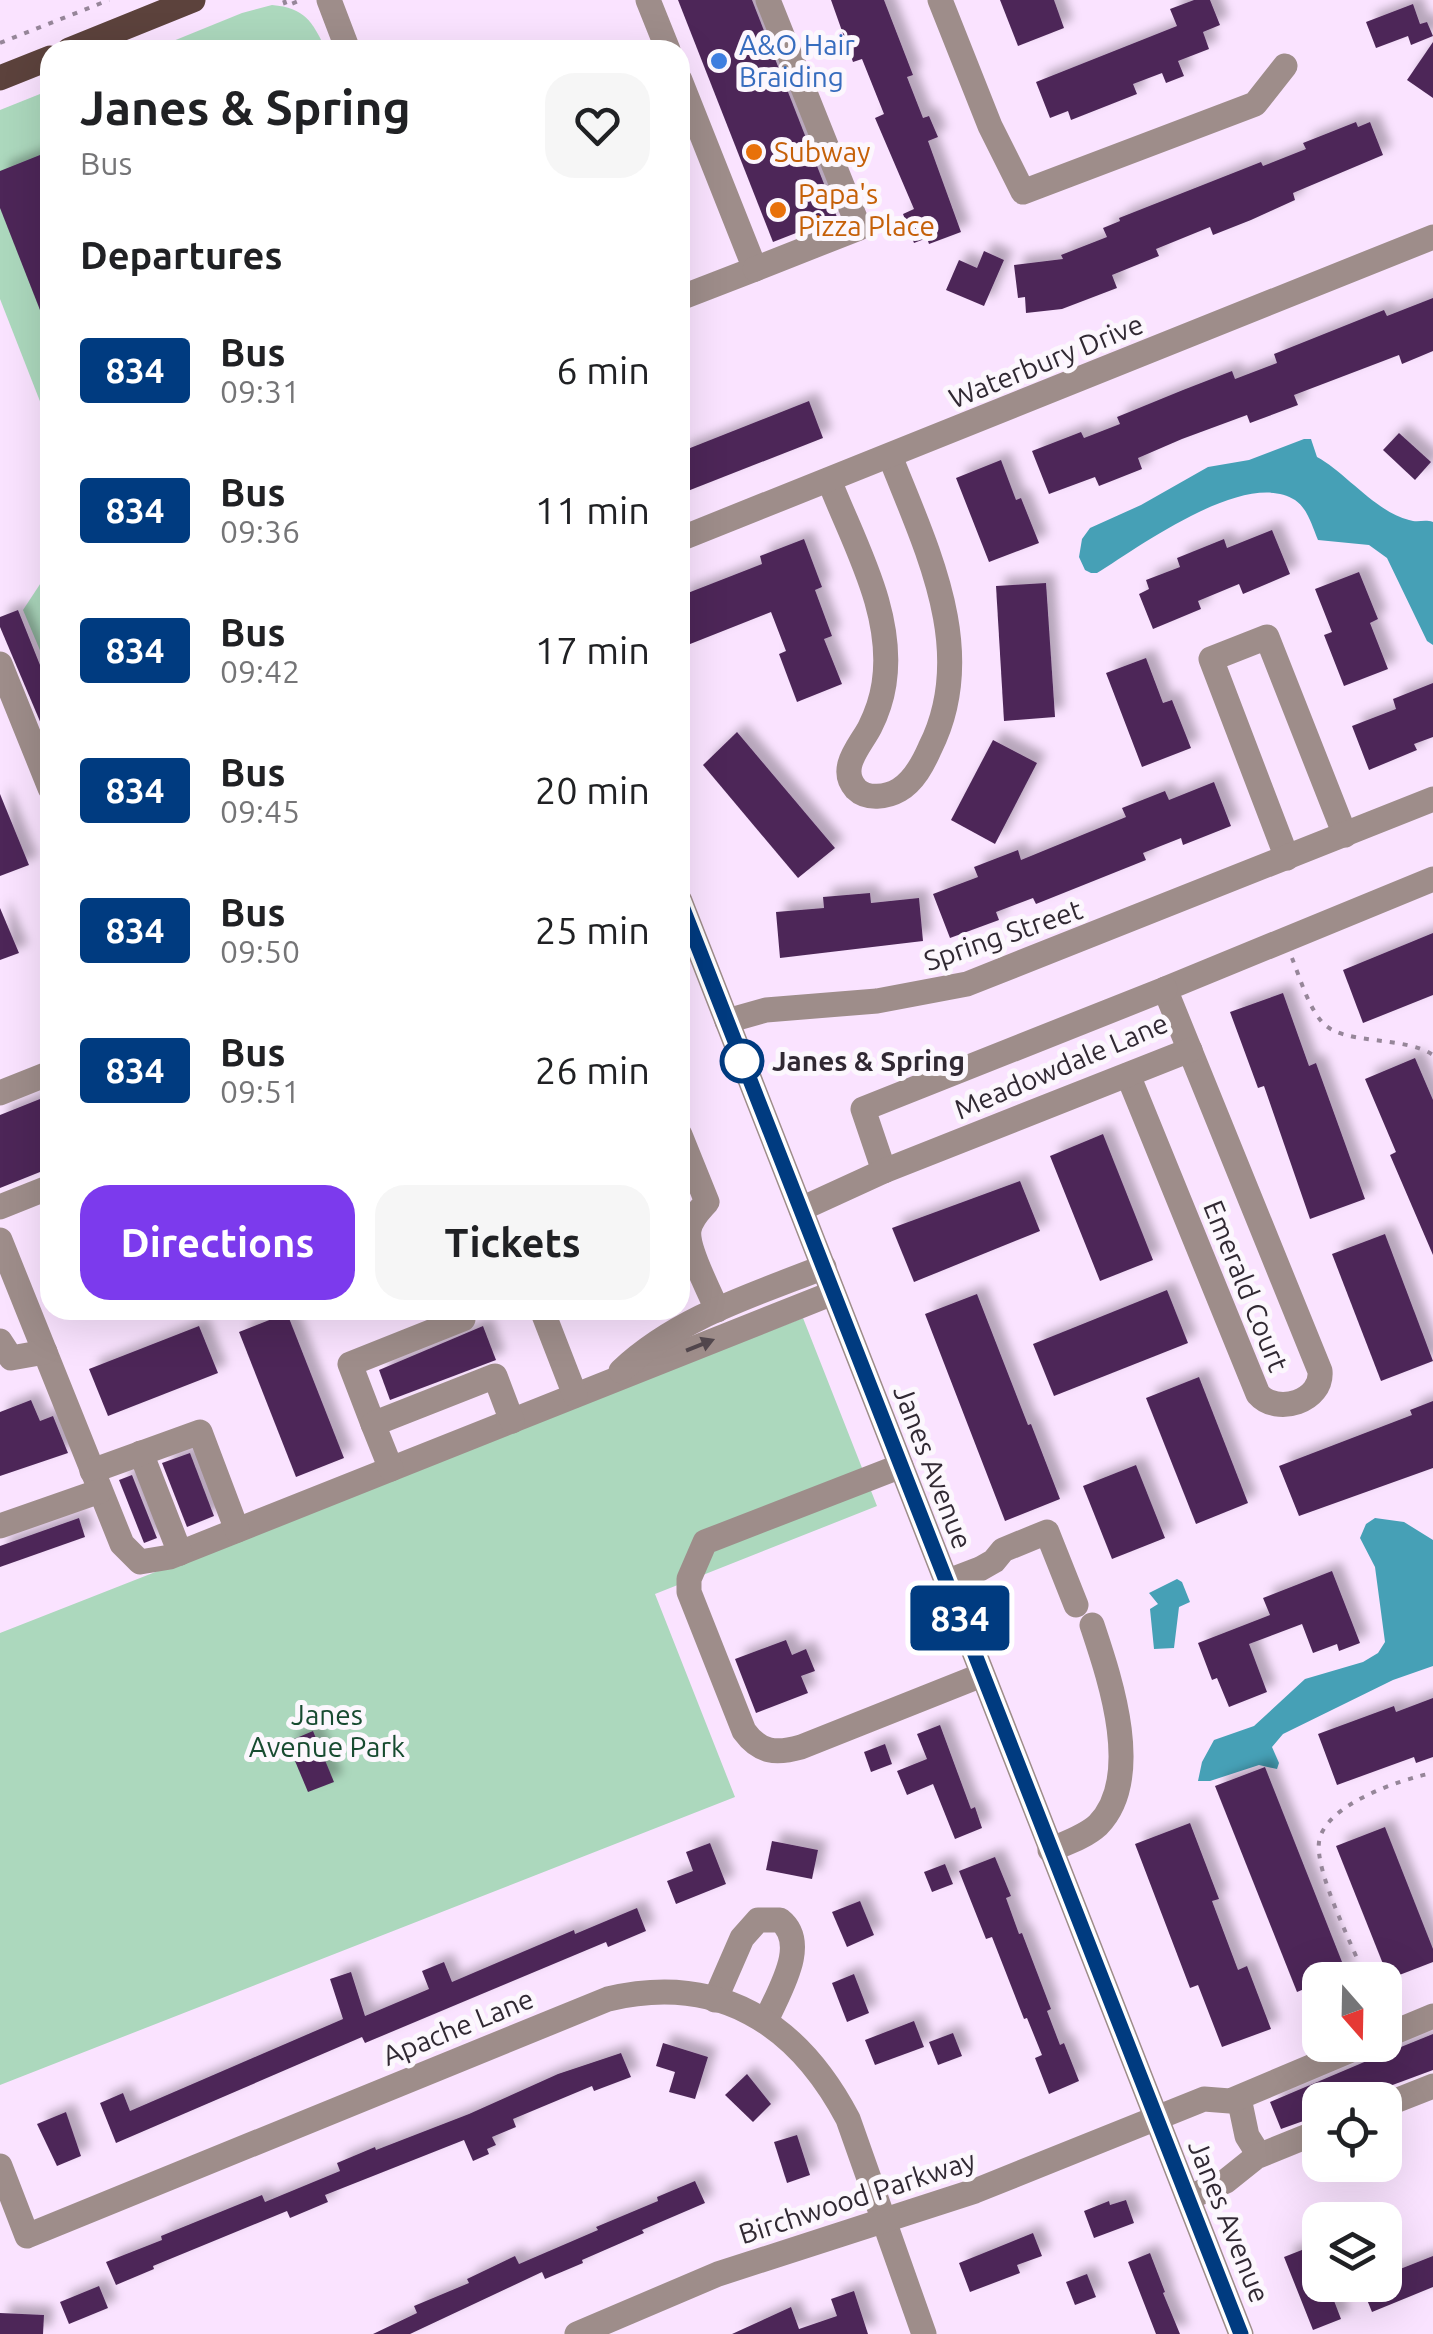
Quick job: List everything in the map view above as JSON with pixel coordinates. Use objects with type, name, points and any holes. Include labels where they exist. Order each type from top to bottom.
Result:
[{"type":"main road","points":[[94,40],[194,0]]},
{"type":"main road","points":[[0,78],[40,62]]},
{"type":"street","points":[[329,0],[344,40]]},
{"type":"street","points":[[648,0],[664,40]]},
{"type":"street","points":[[690,294],[859,228],[768,0]]},
{"type":"street","points":[[940,0],[990,126],[1022,192],[1255,104],[1285,66]]},
{"type":"street","points":[[690,105],[756,270]]},
{"type":"street","name":"Waterbury Drive","points":[[690,535],[1433,237]]},
{"type":"street","points":[[829,480],[883,616],[886,652],[884,686],[870,727],[852,754],[849,766],[857,790],[871,797],[891,795],[908,785],[935,740],[948,688],[949,626],[943,598],[890,456]]},
{"type":"street","points":[[1287,858],[1210,660],[1266,637],[1345,835]]},
{"type":"street","points":[[0,664],[40,763]]},
{"type":"street","name":"Spring Street","points":[[726,1021],[766,1010],[921,995],[967,984],[1433,800]]},
{"type":"street","name":"Meadowdale Lane","points":[[800,1209],[884,1171],[1190,1050],[1165,989],[1433,879]]},
{"type":"street","name":"Janes Avenue","points":[[690,928],[1241,2334]]},
{"type":"street","points":[[884,1171],[862,1110],[1165,989]]},
{"type":"street","name":"Emerald Court","points":[[1128,1075],[1251,1382],[1265,1402],[1280,1407],[1296,1401],[1318,1390],[1320,1371],[1190,1050]]},
{"type":"street","points":[[0,1093],[40,1077]]},
{"type":"street","points":[[690,1160],[707,1202],[690,1227]]},
{"type":"street","points":[[0,1207],[40,1191]]},
{"type":"street","points":[[0,1240],[122,1544],[140,1562],[180,1553],[833,1293]]},
{"type":"street","points":[[690,1246],[718,1310]]},
{"type":"street","points":[[610,1382],[647,1346],[688,1322],[824,1266]]},
{"type":"street","points":[[390,1469],[350,1364],[460,1320]]},
{"type":"street","points":[[546,1320],[575,1396]]},
{"type":"street","points":[[0,1341],[11,1358],[44,1352]]},
{"type":"street","points":[[373,1424],[495,1376],[512,1421]]},
{"type":"street","points":[[0,1526],[96,1481],[140,1454],[200,1432],[237,1530]]},
{"type":"street","points":[[140,1454],[180,1553]]},
{"type":"street","points":[[900,1466],[704,1542],[690,1579],[693,1606],[744,1731],[752,1743],[764,1750],[781,1752],[801,1747],[982,1676]]},
{"type":"street","points":[[946,1582],[980,1570],[1003,1550],[1048,1532],[1084,1615],[1117,1708],[1117,1790],[1100,1823],[1086,1834],[1050,1850]]},
{"type":"street","points":[[716,2000],[742,1938],[758,1920],[780,1920],[789,1928],[794,1945],[766,2021]]},
{"type":"street","name":"Apache Lane","points":[[0,2166],[27,2236],[608,1999],[658,1991],[690,1994],[759,2015],[807,2057],[834,2092],[848,2118],[924,2334]]},
{"type":"street","points":[[1402,2029],[1433,2016]]},
{"type":"street","name":"Birchwood Parkway","points":[[577,2334],[617,2326],[718,2274],[1022,2174],[1204,2099],[1217,2102],[1239,2098],[1323,2062]]},
{"type":"street","points":[[1402,2098],[1433,2086]]},
{"type":"street","points":[[1239,2098],[1247,2136],[1260,2155]]},
{"type":"street","points":[[1188,2198],[1226,2181],[1246,2162],[1302,2138]]},
{"type":"path","points":[[0,43],[108,0]]},
{"type":"path","points":[[284,0],[286,6],[302,0]]},
{"type":"path","points":[[1284,940],[1318,1018],[1330,1030],[1402,1043],[1433,1055]]},
{"type":"path","points":[[1359,1962],[1325,1876],[1319,1840],[1332,1819],[1346,1808],[1391,1786],[1433,1773]]},
{"type":"green space","points":[[272,5],[292,9],[306,18],[321,40],[176,40]]},
{"type":"green space","points":[[40,94],[40,401],[0,299],[0,110]]},
{"type":"green space","points":[[40,584],[40,650],[23,610]]},
{"type":"green space","name":"Janes Avenue Park","points":[[803,1318],[877,1506],[655,1594],[735,1797],[0,2085],[0,1633]]},
{"type":"water","points":[[1311,439],[1317,457],[1385,509],[1409,520],[1433,522],[1433,645],[1427,641],[1387,558],[1369,545],[1318,540],[1299,504],[1274,493],[1249,494],[1221,502],[1164,530],[1097,573],[1085,570],[1079,557],[1082,539],[1090,528],[1208,467],[1249,460]]},
{"type":"water","points":[[1375,1518],[1404,1522],[1433,1540],[1433,1666],[1393,1680],[1283,1734],[1272,1747],[1279,1763],[1277,1769],[1259,1765],[1210,1781],[1198,1781],[1202,1762],[1214,1740],[1254,1726],[1305,1679],[1363,1662],[1378,1653],[1385,1642],[1375,1567],[1360,1538],[1366,1524]]},
{"type":"water","points":[[1177,1579],[1190,1602],[1179,1607],[1174,1648],[1154,1649],[1150,1609],[1158,1604],[1149,1593]]},
{"type":"building","points":[[678,0],[752,0],[837,217],[773,242]]},
{"type":"building","points":[[831,0],[884,0],[913,75],[907,77],[923,118],[929,116],[938,137],[928,141],[961,232],[929,244],[927,238],[914,243],[903,214],[914,209],[875,118],[884,114],[862,59],[853,62]]},
{"type":"building","points":[[1000,0],[1054,0],[1064,28],[1018,46]]},
{"type":"building","points":[[1194,0],[1210,0],[1220,25],[1203,32],[1209,49],[1178,61],[1184,76],[1166,83],[1162,73],[1133,84],[1137,94],[1071,120],[1068,111],[1050,118],[1036,82],[1177,26],[1170,9]]},
{"type":"building","points":[[1413,4],[1420,24],[1427,22],[1433,36],[1411,45],[1408,36],[1376,48],[1366,22]]},
{"type":"building","points":[[1433,42],[1433,98],[1407,80]]},
{"type":"building","points":[[1356,122],[1358,127],[1370,122],[1383,155],[1293,193],[1295,200],[1251,220],[1213,235],[1210,227],[1156,249],[1159,256],[1112,275],[1117,288],[1062,309],[1026,313],[1025,297],[1018,298],[1014,265],[1063,259],[1061,255],[1107,237],[1103,228],[1120,221],[1119,218],[1261,162],[1263,166],[1306,149],[1303,143]]},
{"type":"building","points":[[40,155],[40,310],[0,208],[0,171]]},
{"type":"building","points":[[984,251],[1004,260],[984,306],[946,290],[959,260],[977,268]]},
{"type":"building","points":[[1433,298],[1433,351],[1402,364],[1399,355],[1294,395],[1298,405],[1250,423],[1247,415],[1182,439],[1138,458],[1142,469],[1099,486],[1095,477],[1049,494],[1032,451],[1081,432],[1084,438],[1120,424],[1117,417],[1183,390],[1232,371],[1235,379],[1277,363],[1274,354],[1384,310],[1387,316]]},
{"type":"building","points":[[809,401],[823,438],[690,490],[690,448]]},
{"type":"building","points":[[1399,433],[1431,462],[1415,480],[1383,450]]},
{"type":"building","points":[[1001,460],[1016,500],[1021,498],[1039,543],[989,562],[956,478]]},
{"type":"building","points":[[1272,530],[1290,574],[1243,594],[1239,584],[1198,601],[1201,609],[1153,629],[1139,594],[1149,589],[1146,580],[1180,567],[1177,558],[1224,539],[1227,548]]},
{"type":"building","points":[[804,539],[822,587],[815,590],[832,636],[824,639],[842,684],[797,702],[779,654],[786,651],[771,612],[690,644],[690,592],[762,564],[760,556]]},
{"type":"building","points":[[1359,572],[1378,619],[1370,623],[1388,669],[1344,686],[1324,635],[1332,632],[1315,589]]},
{"type":"building","points":[[1046,583],[1055,717],[1004,721],[996,586]]},
{"type":"building","points":[[18,610],[40,665],[40,721],[0,627],[0,617]]},
{"type":"building","points":[[1146,658],[1163,703],[1172,700],[1191,748],[1142,767],[1106,673]]},
{"type":"building","points":[[1433,683],[1433,737],[1414,744],[1417,750],[1369,770],[1352,726],[1396,709],[1393,699]]},
{"type":"building","points":[[737,732],[835,848],[798,878],[703,765]]},
{"type":"building","points":[[993,740],[1037,763],[995,844],[951,820]]},
{"type":"building","points":[[1214,782],[1231,826],[1183,845],[1181,838],[1143,853],[1146,860],[1036,904],[1033,898],[996,912],[999,920],[950,938],[933,894],[978,877],[974,867],[1018,850],[1021,860],[1126,817],[1122,808],[1165,791],[1169,800]]},
{"type":"building","points":[[0,794],[29,865],[0,876]]},
{"type":"building","points":[[870,893],[871,903],[919,898],[923,941],[780,958],[776,912],[824,908],[823,897]]},
{"type":"building","points":[[0,908],[19,953],[0,960]]},
{"type":"building","points":[[1433,933],[1433,995],[1363,1023],[1343,970]]},
{"type":"building","points":[[1283,993],[1309,1066],[1316,1063],[1365,1199],[1310,1219],[1264,1086],[1258,1088],[1230,1012]]},
{"type":"building","points":[[1415,1058],[1433,1100],[1433,1255],[1390,1155],[1396,1152],[1365,1079]]},
{"type":"building","points":[[40,1099],[40,1172],[0,1188],[0,1115]]},
{"type":"building","points":[[1103,1134],[1153,1260],[1100,1281],[1050,1156]]},
{"type":"building","points":[[1020,1181],[1040,1231],[914,1282],[892,1228]]},
{"type":"building","points":[[1385,1234],[1433,1361],[1381,1381],[1332,1254]]},
{"type":"building","points":[[1167,1290],[1188,1343],[1054,1396],[1033,1344]]},
{"type":"building","points":[[977,1294],[1060,1499],[1005,1521],[925,1314]]},
{"type":"building","points":[[269,1320],[290,1320],[344,1458],[296,1477],[239,1332]]},
{"type":"building","points":[[199,1326],[218,1373],[108,1416],[89,1369]]},
{"type":"building","points":[[483,1326],[496,1360],[390,1400],[379,1370]]},
{"type":"building","points":[[1199,1377],[1248,1503],[1196,1524],[1146,1398]]},
{"type":"building","points":[[31,1400],[40,1421],[53,1416],[68,1453],[0,1476],[0,1412]]},
{"type":"building","points":[[1433,1401],[1433,1468],[1299,1516],[1279,1466],[1412,1415],[1410,1410]]},
{"type":"building","points":[[190,1453],[214,1516],[187,1527],[162,1463]]},
{"type":"building","points":[[1136,1465],[1165,1538],[1112,1559],[1083,1486]]},
{"type":"building","points":[[132,1475],[157,1538],[144,1543],[119,1480]]},
{"type":"building","points":[[79,1518],[85,1537],[0,1567],[0,1546]]},
{"type":"building","points":[[1332,1571],[1360,1643],[1339,1651],[1337,1644],[1313,1653],[1302,1624],[1249,1644],[1267,1692],[1229,1707],[1217,1678],[1212,1680],[1198,1643],[1270,1615],[1263,1598]]},
{"type":"building","points":[[786,1640],[792,1655],[806,1649],[815,1671],[801,1676],[808,1693],[756,1713],[735,1659]]},
{"type":"building","points":[[1433,1698],[1433,1757],[1416,1763],[1414,1757],[1337,1785],[1318,1734],[1394,1706],[1396,1712]]},
{"type":"building","points":[[940,1725],[971,1809],[975,1807],[982,1828],[955,1839],[933,1784],[907,1795],[897,1771],[927,1759],[917,1734]]},
{"type":"building","points":[[313,1731],[334,1782],[308,1792],[287,1742]]},
{"type":"building","points":[[885,1744],[892,1764],[871,1772],[864,1752]]},
{"type":"building","points":[[1265,1767],[1342,1962],[1302,1962],[1302,1990],[1297,1992],[1215,1786]]},
{"type":"building","points":[[1190,1823],[1219,1899],[1212,1901],[1238,1970],[1247,1966],[1271,2029],[1222,2047],[1198,1985],[1190,1988],[1135,1844]]},
{"type":"building","points":[[1385,1827],[1433,1949],[1433,1962],[1402,1974],[1402,1962],[1382,1962],[1336,1846]]},
{"type":"building","points":[[772,1841],[818,1850],[812,1879],[766,1870]]},
{"type":"building","points":[[710,1843],[726,1884],[676,1904],[667,1881],[693,1871],[686,1852]]},
{"type":"building","points":[[995,1857],[1011,1896],[1006,1898],[1019,1934],[1022,1933],[1051,2009],[1047,2011],[1079,2081],[1049,2094],[1035,2058],[1042,2055],[992,1937],[986,1939],[959,1871]]},
{"type":"building","points":[[945,1864],[953,1884],[932,1892],[924,1872]]},
{"type":"building","points":[[860,1901],[874,1935],[847,1947],[832,1912]]},
{"type":"building","points":[[637,1908],[646,1931],[608,1947],[606,1942],[365,2043],[362,2037],[116,2143],[100,2103],[123,2093],[130,2111],[343,2019],[330,1979],[351,1972],[365,2016],[429,1989],[422,1971],[444,1962],[452,1982]]},
{"type":"building","points":[[854,1974],[869,2013],[847,2022],[832,1983]]},
{"type":"building","points":[[914,2021],[924,2047],[875,2065],[865,2040]]},
{"type":"building","points":[[953,2033],[962,2056],[938,2065],[929,2042]]},
{"type":"building","points":[[1433,2034],[1433,2070],[1401,2082],[1317,2082],[1364,2062],[1402,2062],[1402,2047]]},
{"type":"building","points":[[663,2043],[708,2057],[695,2099],[669,2092],[675,2072],[656,2066]]},
{"type":"building","points":[[621,2053],[631,2077],[594,2091],[592,2086],[513,2119],[516,2127],[492,2137],[496,2145],[487,2149],[489,2154],[473,2161],[464,2140],[325,2195],[328,2202],[290,2218],[287,2211],[116,2285],[106,2262],[262,2195],[265,2202],[340,2171],[337,2163],[375,2147],[376,2150],[558,2074]]},
{"type":"building","points":[[747,2074],[771,2104],[753,2122],[725,2095]]},
{"type":"building","points":[[1302,2088],[1302,2121],[1281,2129],[1270,2102]]},
{"type":"building","points":[[66,2112],[81,2156],[57,2166],[37,2124]]},
{"type":"building","points":[[797,2135],[810,2175],[787,2183],[774,2142]]},
{"type":"building","points":[[695,2181],[705,2203],[642,2230],[644,2233],[582,2260],[583,2263],[545,2279],[542,2272],[410,2334],[373,2334],[417,2313],[414,2306],[469,2283],[467,2279],[515,2256],[519,2264]]},
{"type":"building","points":[[1126,2200],[1134,2223],[1094,2238],[1084,2211],[1109,2201],[1110,2205]]},
{"type":"building","points":[[1033,2233],[1042,2256],[1017,2265],[1020,2273],[970,2292],[959,2263]]},
{"type":"building","points":[[1302,2250],[1302,2302],[1334,2302],[1341,2319],[1313,2330],[1284,2257]]},
{"type":"building","points":[[1150,2253],[1180,2334],[1156,2334],[1128,2262]]},
{"type":"building","points":[[1433,2256],[1433,2287],[1402,2300],[1402,2268]]},
{"type":"building","points":[[1087,2274],[1096,2297],[1075,2305],[1066,2282]]},
{"type":"building","points":[[99,2286],[108,2308],[69,2324],[60,2302]]},
{"type":"building","points":[[854,2291],[868,2334],[732,2334],[791,2307],[799,2329],[837,2316],[831,2299]]},
{"type":"building","points":[[1368,2302],[1396,2302],[1372,2312]]},
{"type":"building","points":[[0,2313],[44,2315],[43,2334],[0,2334]]},
{"type":"bus line","name":"834","points":[[690,927],[1241,2334]]},
{"type":"place","name":"A&O Hair Braiding","points":[[719,61]]},
{"type":"place","name":"Subway","points":[[754,152]]},
{"type":"place","name":"Papa's Pizza Place","points":[[778,210]]},
{"type":"place","name":"Janes & Spring","points":[[742,1061]]}]
